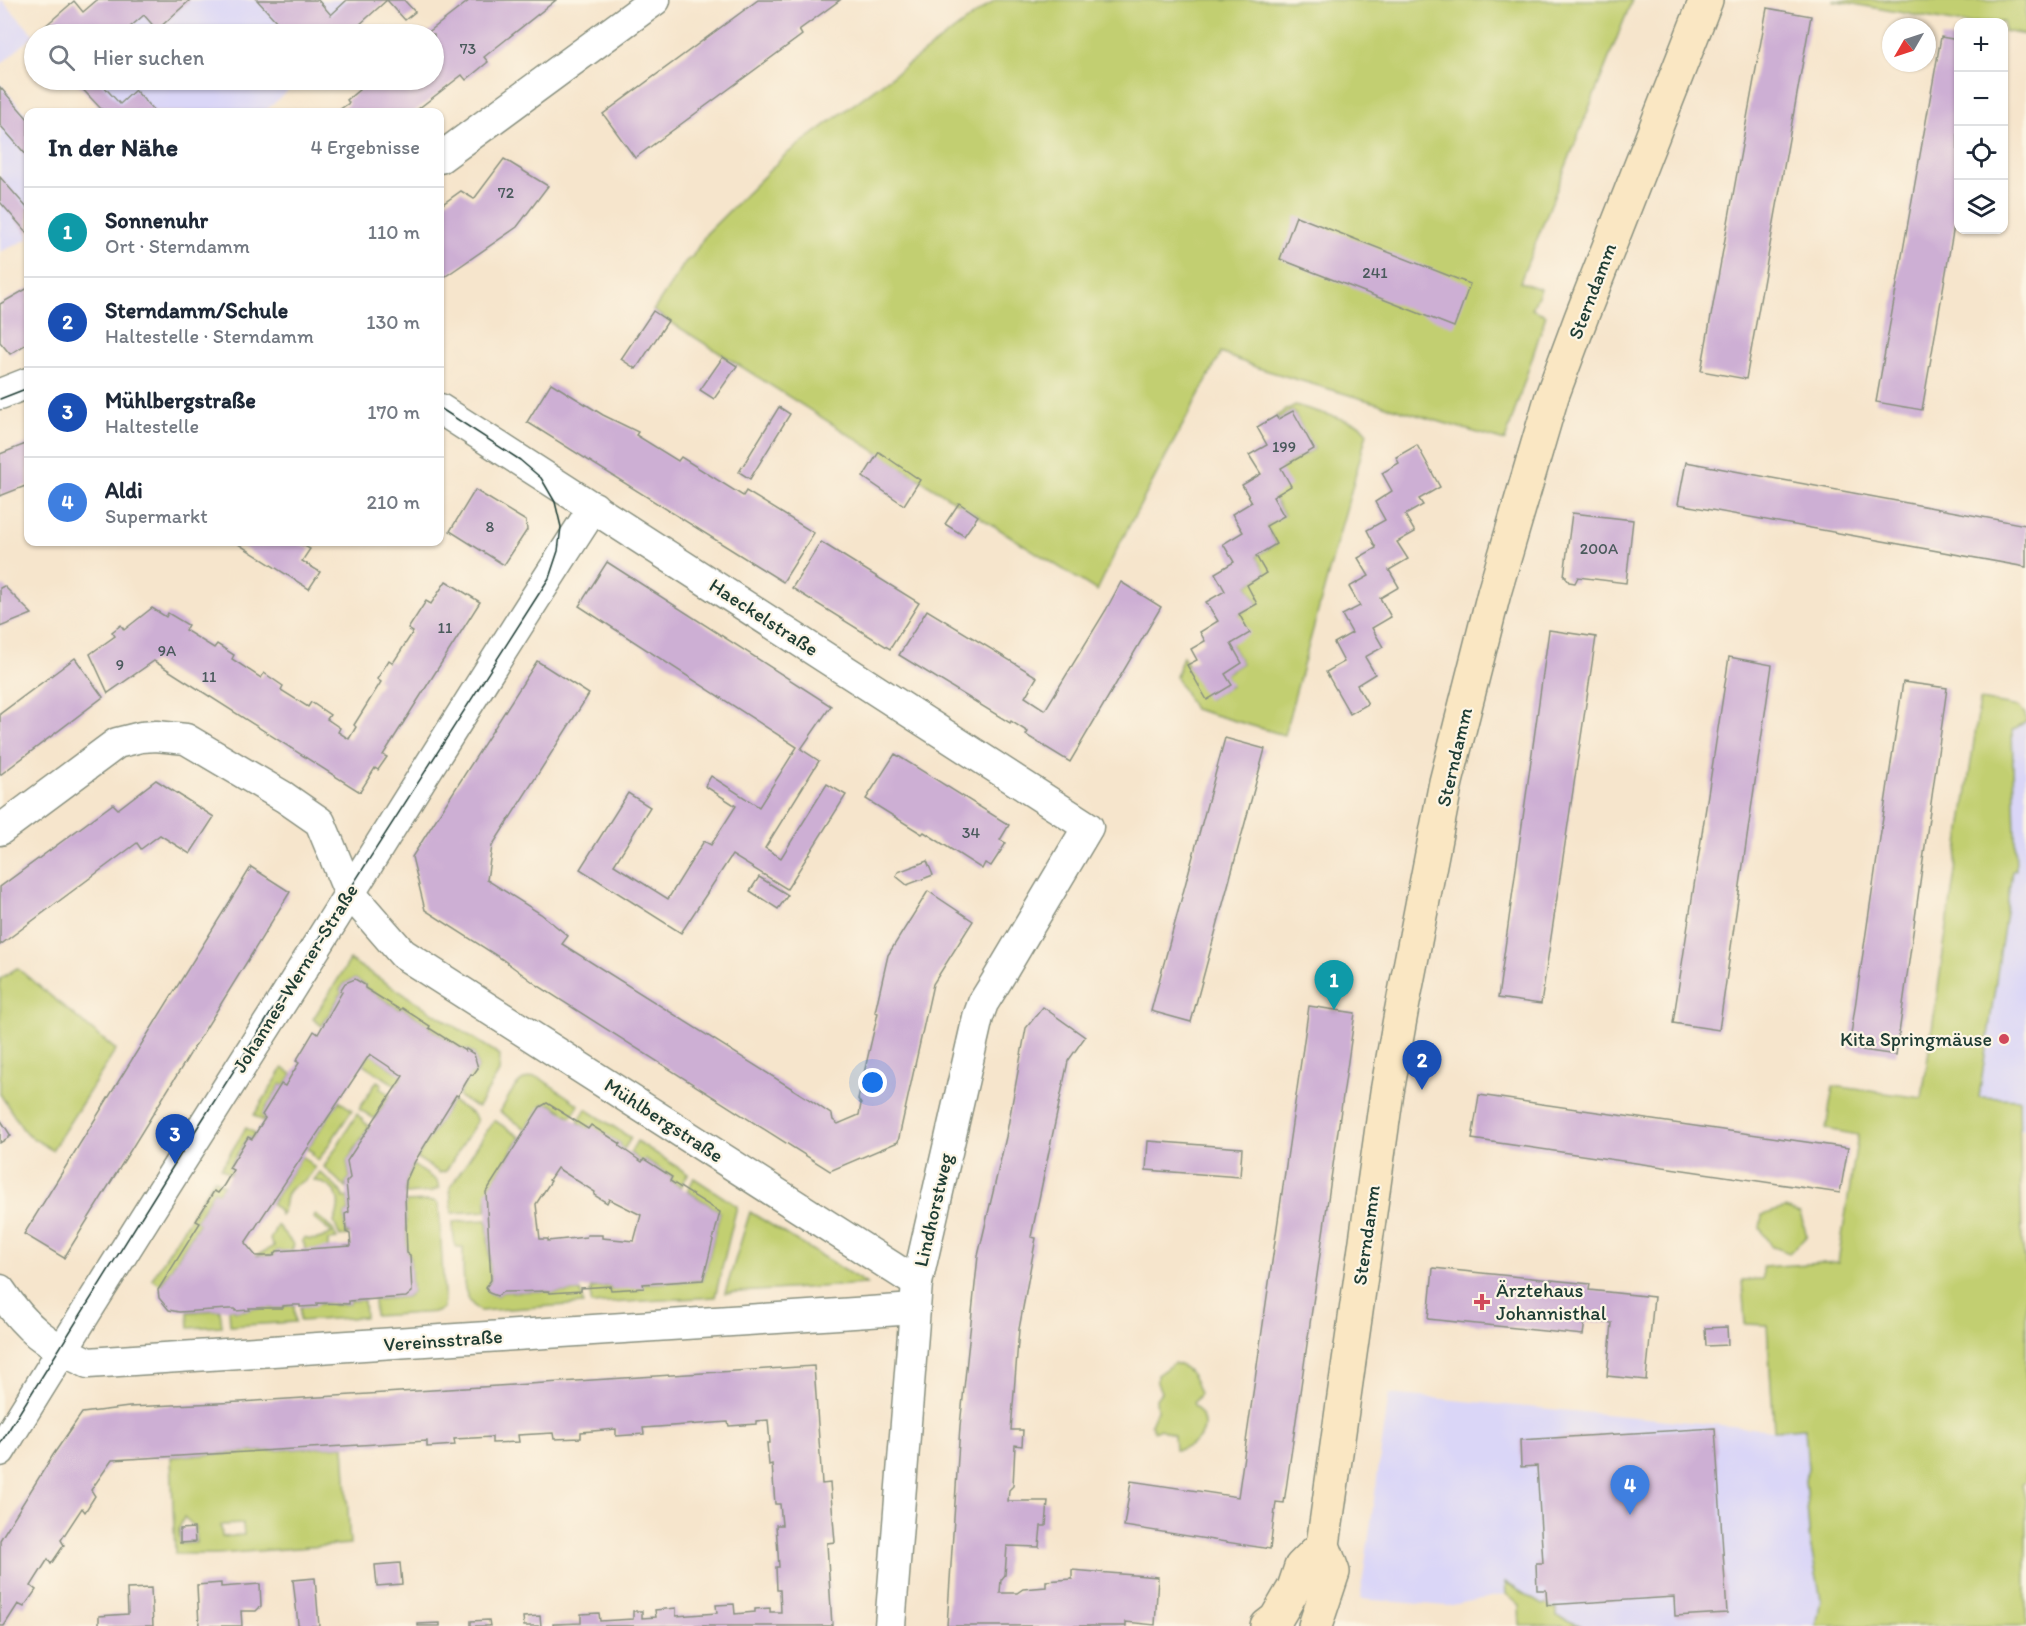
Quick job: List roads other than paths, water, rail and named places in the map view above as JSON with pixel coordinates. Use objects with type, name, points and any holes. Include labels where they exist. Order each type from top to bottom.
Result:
[{"type":"street","points":[[444,155],[655,0]]},
{"type":"street","name":"Sterndamm","points":[[1315,1626],[1333,1572],[1323,1545],[1387,1092],[1446,782],[1494,593],[1552,396],[1707,0]]},
{"type":"street","points":[[0,394],[24,385]]},
{"type":"street","name":"Haeckelstraße","points":[[444,412],[1089,827]]},
{"type":"street","name":"Johannes-Werner-Straße","points":[[0,1451],[349,892],[594,507]]},
{"type":"street","name":"Mühlbergstraße","points":[[0,830],[117,743],[156,736],[186,739],[284,797],[320,822],[349,892],[403,954],[916,1296]]},
{"type":"street","name":"Lindhorstweg","points":[[890,1626],[916,1296],[967,1064],[983,1003],[1089,827]]},
{"type":"street","name":"Vereinsstraße","points":[[0,1290],[16,1314],[41,1337],[61,1351],[88,1363],[916,1296]]},
{"type":"street","points":[[1267,1626],[1276,1619],[1294,1588],[1301,1567],[1323,1545]]},
{"type":"tram line","points":[[0,399],[24,390]]},
{"type":"tram line","points":[[0,1444],[192,1136],[549,578],[558,551],[561,527],[555,502],[541,478],[520,460],[444,411]]},
{"type":"place","name":"Sonnenuhr","points":[[1334,1010]]},
{"type":"place","name":"Kita Springmäuse","points":[[2004,1039]]},
{"type":"place","name":"Sterndamm/Schule","points":[[1422,1090]]},
{"type":"place","name":"Mühlbergstraße","points":[[175,1164]]},
{"type":"place","name":"Ärztehaus Johannisthal","points":[[1482,1302]]},
{"type":"place","name":"Aldi","points":[[1630,1515]]}]
